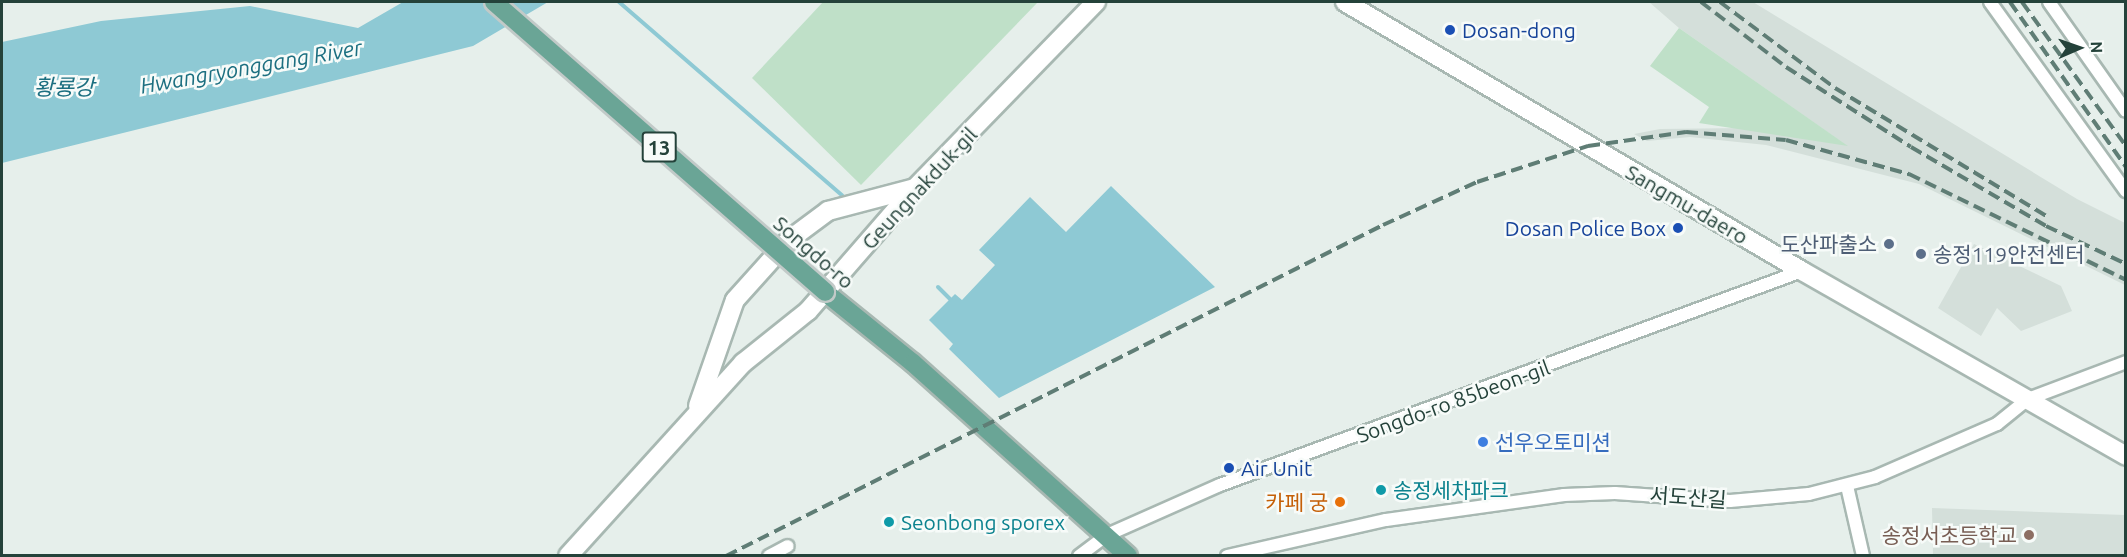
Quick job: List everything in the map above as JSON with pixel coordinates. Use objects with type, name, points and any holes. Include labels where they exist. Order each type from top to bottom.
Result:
[{"type":"main road","name":"Songdo-ro","points":[[494,2],[825,292],[913,363],[1128,555]]},
{"type":"street","name":"Geungnakduk-gil","points":[[568,555],[743,363],[825,292],[915,188],[1096,2]]},
{"type":"street","name":"Sangmu-daero","points":[[1345,2],[1802,271],[2126,456]]},
{"type":"street","points":[[1990,2],[2126,191]]},
{"type":"street","points":[[2049,2],[2126,111]]},
{"type":"street","points":[[695,414],[726,322],[747,283],[789,240],[828,211],[915,188]]},
{"type":"street","name":"Songdo-ro 85beon-gil","points":[[1107,535],[1221,485],[1802,271]]},
{"type":"street","name":"서도산길","points":[[1227,555],[1386,520],[1564,495],[1626,494],[1730,501],[1809,495],[1875,477],[1998,424],[2028,399],[2126,362]]},
{"type":"street","points":[[1847,486],[1863,555]]},
{"type":"street","points":[[1079,555],[1107,535]]},
{"type":"street","points":[[768,555],[788,546]]},
{"type":"shaded area","points":[[1649,2],[1753,2],[2077,199],[2125,223],[2125,285],[1919,184],[1766,145],[1690,137],[1647,141],[1634,134],[1660,129],[1742,128],[1846,145],[1679,28]]},
{"type":"shaded area","points":[[1974,244],[2061,286],[2072,311],[2021,331],[1997,308],[1981,336],[1938,308]]},
{"type":"shaded area","name":"송정서초등학교","points":[[1932,508],[2125,515],[2125,555],[1933,555]]},
{"type":"green space","points":[[823,2],[1038,2],[861,185],[752,78]]},
{"type":"green space","points":[[1679,28],[1848,146],[1699,123],[1709,107],[1650,66]]},
{"type":"water","name":"황룡강","points":[[403,2],[548,2],[473,46],[2,163],[2,42],[101,21],[250,6],[358,28]]},
{"type":"water","points":[[1111,186],[1215,287],[999,398],[949,349],[953,344],[929,320],[955,294],[962,300],[995,265],[979,250],[1030,197],[1066,232]]},
{"type":"waterway","points":[[619,2],[842,195]]},
{"type":"waterway","points":[[938,287],[950,299]]},
{"type":"railway","points":[[1701,2],[1786,67],[1911,147],[2046,226],[2126,264]]},
{"type":"railway","points":[[1720,2],[1835,88],[2048,217]]},
{"type":"railway","points":[[2010,2],[2126,167]]},
{"type":"railway","points":[[2022,2],[2126,146]]},
{"type":"railway","points":[[726,556],[1383,225],[1477,182],[1588,146],[1686,132],[1786,140],[1909,174],[2126,280]]},
{"type":"place","name":"Dosan-dong","points":[[1450,30]]},
{"type":"place","name":"Dosan Police Box","points":[[1678,228]]},
{"type":"place","name":"도산파출소","points":[[1889,244]]},
{"type":"place","name":"송정119안전센터","points":[[1921,254]]},
{"type":"place","name":"선우오토미션","points":[[1483,442]]},
{"type":"place","name":"Air Unit","points":[[1229,468]]},
{"type":"place","name":"송정세차파크","points":[[1381,490]]},
{"type":"place","name":"카페 궁","points":[[1340,502]]},
{"type":"place","name":"Seonbong sporex","points":[[889,522]]},
{"type":"place","name":"송정서초등학교","points":[[2029,535]]},
{"type":"water label","name":"Hwangryonggang River","points":[[251,66]]}]
